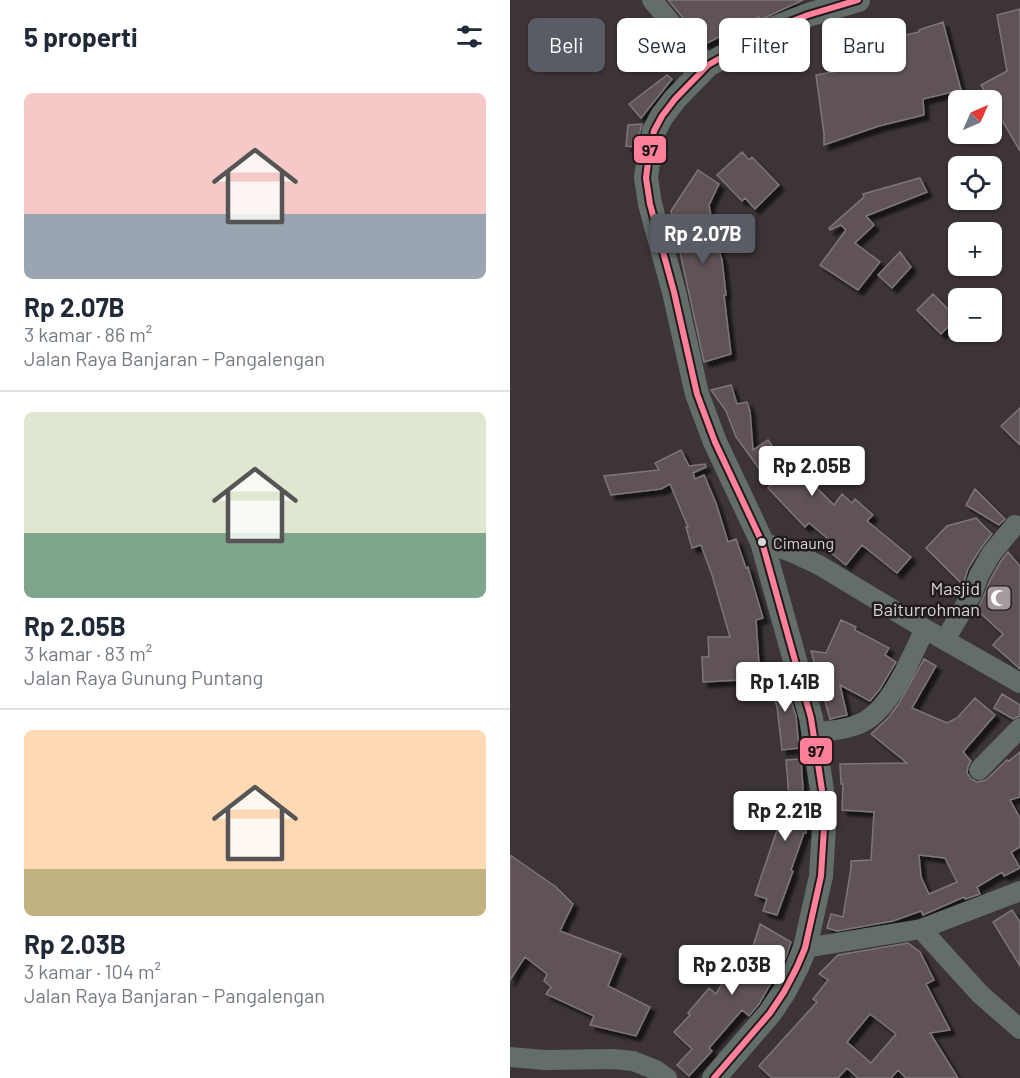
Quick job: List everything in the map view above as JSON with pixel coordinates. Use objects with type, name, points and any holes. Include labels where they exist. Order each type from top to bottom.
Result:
[{"type":"main road","points":[[714,1078],[770,1013],[784,992],[805,948],[821,876],[824,828],[822,790],[811,718],[762,542],[715,442],[697,394],[674,292],[650,204],[646,177],[654,131],[662,116],[708,65],[772,29],[858,0]]},
{"type":"street","points":[[652,0],[708,65]]},
{"type":"street","points":[[945,640],[972,594],[979,574],[991,554],[1015,525]]},
{"type":"street","points":[[762,542],[819,565],[1020,684]]},
{"type":"street","points":[[813,733],[866,721],[886,702],[925,629]]},
{"type":"street","points":[[979,770],[1020,728]]},
{"type":"street","points":[[805,948],[921,929],[1020,891]]},
{"type":"street","points":[[921,929],[980,994],[1020,1029]]},
{"type":"street","points":[[510,1057],[545,1060],[633,1061],[656,1070],[667,1078]]},
{"type":"building","points":[[668,0],[803,0],[764,18],[719,18],[719,37],[707,43],[707,18],[683,18]]},
{"type":"building","points":[[1020,9],[1020,151],[1002,120],[1002,90],[984,90],[981,85],[1007,71],[997,15]]},
{"type":"building","points":[[943,22],[961,90],[948,90],[948,93],[923,99],[924,115],[879,126],[824,145],[816,75],[832,72],[906,72],[906,35],[919,32],[919,30]]},
{"type":"building","points":[[667,75],[672,79],[641,118],[629,104]]},
{"type":"building","points":[[642,124],[636,147],[626,146],[628,125]]},
{"type":"building","points":[[742,152],[749,160],[752,157],[779,185],[755,209],[745,198],[742,201],[717,175]]},
{"type":"building","points":[[698,170],[719,184],[709,205],[722,260],[731,354],[704,362],[671,211]]},
{"type":"building","points":[[920,178],[927,192],[866,216],[874,225],[855,243],[880,262],[858,290],[820,265],[846,230],[841,225],[830,230],[829,228],[864,197],[863,194]]},
{"type":"building","points":[[900,252],[911,267],[892,288],[878,275]]},
{"type":"building","points":[[933,294],[948,309],[948,327],[941,334],[917,310]]},
{"type":"building","points":[[731,385],[737,404],[747,402],[750,411],[753,450],[768,440],[789,469],[794,465],[834,505],[842,494],[852,503],[855,499],[873,515],[867,521],[911,557],[897,573],[862,545],[846,565],[826,549],[832,542],[809,523],[805,527],[768,488],[771,485],[736,437],[726,411],[711,390]]},
{"type":"building","points":[[1020,408],[1020,445],[1001,426]]},
{"type":"building","points":[[681,450],[689,466],[705,464],[706,467],[693,473],[695,479],[704,475],[716,503],[728,542],[736,539],[746,568],[748,567],[763,618],[756,620],[760,679],[703,682],[702,657],[709,657],[708,637],[730,637],[701,545],[692,548],[686,527],[688,527],[670,484],[661,489],[611,495],[604,476],[659,470],[655,463]]},
{"type":"building","points":[[975,489],[1005,519],[999,525],[966,505]]},
{"type":"building","points":[[976,518],[992,534],[968,569],[963,585],[926,548],[947,526]]},
{"type":"building","points":[[1008,552],[1020,566],[1020,669],[993,645],[1003,634],[977,610],[990,580]]},
{"type":"building","points":[[841,620],[889,648],[885,655],[896,662],[870,701],[840,685],[847,715],[830,719],[811,651],[826,653]]},
{"type":"building","points":[[924,659],[936,666],[912,708],[947,723],[957,718],[975,698],[995,715],[963,752],[971,761],[967,773],[977,782],[986,780],[1007,760],[1009,761],[1020,752],[1020,797],[1010,800],[1020,818],[1020,847],[1011,852],[1020,868],[1004,876],[1002,872],[977,887],[980,894],[965,899],[964,897],[923,915],[921,911],[893,921],[837,931],[827,928],[831,914],[843,917],[851,861],[871,860],[874,812],[842,810],[843,784],[841,784],[840,764],[907,763],[871,734],[889,717]],"holes":[[[919,855],[945,858],[957,882],[929,894],[921,877]]]},
{"type":"building","points":[[782,673],[796,716],[799,748],[782,750],[777,707],[768,677]]},
{"type":"building","points":[[1002,694],[1020,705],[1020,716],[1013,719],[994,708]]},
{"type":"building","points":[[801,759],[806,833],[804,833],[777,915],[763,911],[767,899],[755,895],[781,818],[784,797],[789,797],[786,760]]},
{"type":"building","points":[[510,855],[556,887],[573,904],[560,931],[621,954],[608,986],[650,1007],[636,1036],[590,1025],[594,1016],[546,994],[551,987],[544,981],[547,974],[525,957],[510,980]]},
{"type":"building","points":[[1012,910],[1020,922],[1020,966],[993,922]]},
{"type":"building","points":[[760,924],[791,942],[786,957],[759,1004],[749,1016],[742,1010],[709,1048],[712,1051],[689,1076],[677,1065],[692,1049],[674,1032],[690,1015],[688,1013],[709,988],[716,994],[742,948],[751,953]]},
{"type":"building","points":[[908,943],[920,952],[934,980],[926,984],[950,1030],[930,1033],[958,1078],[906,1078],[898,1070],[891,1078],[858,1078],[847,1068],[838,1078],[772,1078],[759,1066],[817,1002],[813,999],[828,980],[819,974],[838,955]],"holes":[[[870,1014],[896,1034],[871,1063],[847,1042]]]},
{"type":"transit line","name":"97","points":[[714,1078],[770,1013],[784,992],[805,948],[821,876],[824,828],[822,790],[811,718],[762,542],[715,442],[697,394],[674,292],[650,204],[646,178],[649,155],[654,131],[662,116],[708,65],[772,29],[858,0]]},
{"type":"place","name":"Cimaung","points":[[762,542]]},
{"type":"place","name":"Masjid Baiturrohman","points":[[999,598]]}]
